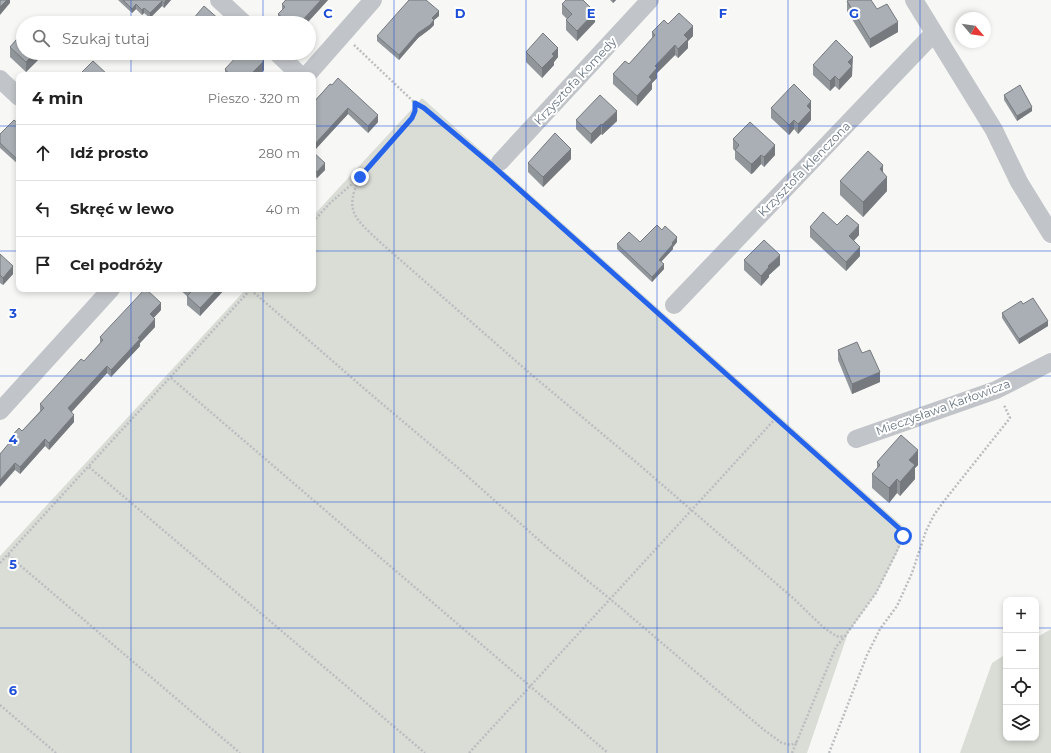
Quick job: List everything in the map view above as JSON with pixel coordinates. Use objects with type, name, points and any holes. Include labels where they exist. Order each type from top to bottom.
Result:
[{"type":"street","points":[[219,0],[236,16]]},
{"type":"street","points":[[310,72],[373,0]]},
{"type":"street","name":"Krzysztofa Komedy","points":[[495,165],[650,0]]},
{"type":"street","points":[[914,0],[994,130],[1019,182],[1051,234]]},
{"type":"street","name":"Krzysztofa Klenczona","points":[[674,305],[934,33]]},
{"type":"street","points":[[284,60],[297,72]]},
{"type":"street","points":[[0,79],[16,94]]},
{"type":"street","points":[[0,411],[108,292]]},
{"type":"street","name":"Mieczysława Karłowicza","points":[[856,439],[996,390],[1051,362]]},
{"type":"path","points":[[349,41],[415,103],[430,113],[495,165],[775,419],[901,530],[903,536],[876,593],[836,647],[792,753]]},
{"type":"path","points":[[316,219],[329,204],[360,177],[412,118],[415,111],[415,103]]},
{"type":"path","points":[[360,177],[353,190],[351,203],[354,214],[359,222],[381,243],[533,376],[630,457],[793,598],[823,627],[839,637],[845,636]]},
{"type":"path","points":[[0,563],[248,292]]},
{"type":"path","points":[[254,292],[367,391],[457,467],[550,550],[621,608],[764,730],[782,743],[791,745],[797,742]]},
{"type":"path","points":[[171,378],[608,753]]},
{"type":"path","points":[[830,753],[867,655],[880,629],[900,600],[912,573],[926,531],[934,515],[1010,418],[996,390]]},
{"type":"path","points":[[469,753],[775,419]]},
{"type":"path","points":[[89,467],[424,753]]},
{"type":"path","points":[[8,555],[240,753]]},
{"type":"path","points":[[0,705],[56,753]]},
{"type":"shaded area","points":[[422,98],[908,531],[877,592],[848,633],[807,753],[0,753],[0,556],[243,292],[316,292],[316,213]]},
{"type":"shaded area","points":[[1051,629],[1051,753],[960,753],[992,663],[1003,656],[1003,741],[1039,741],[1039,636]]},
{"type":"building","points":[[0,0],[7,0],[0,7]]},
{"type":"building","points":[[123,0],[166,0],[164,3],[162,1],[150,13],[144,8],[142,10],[136,4],[132,9]]},
{"type":"building","points":[[286,0],[321,0],[306,16],[280,16],[278,14],[285,7],[282,4]]},
{"type":"building","points":[[409,0],[426,0],[439,11],[432,18],[434,20],[430,25],[418,33],[399,55],[377,36]]},
{"type":"building","points":[[566,0],[583,0],[595,12],[577,31],[566,20],[572,14],[562,4]]},
{"type":"building","points":[[871,0],[877,9],[887,4],[898,22],[870,39],[847,1]]},
{"type":"building","points":[[204,6],[215,16],[196,16]]},
{"type":"building","points":[[679,13],[693,26],[684,35],[688,39],[678,49],[675,45],[655,66],[657,68],[649,77],[652,80],[637,96],[613,74],[625,61],[629,64],[655,35],[652,32],[664,20],[668,24]]},
{"type":"building","points":[[543,33],[558,48],[552,54],[554,56],[542,68],[526,52]]},
{"type":"building","points":[[16,40],[16,53],[10,47]]},
{"type":"building","points":[[836,40],[853,57],[848,62],[852,66],[839,80],[835,76],[830,81],[813,65]]},
{"type":"building","points":[[233,60],[264,61],[253,72],[228,72],[225,69]]},
{"type":"building","points":[[93,61],[105,72],[82,72]]},
{"type":"building","points":[[338,78],[378,115],[368,126],[348,108],[316,143],[316,100],[330,84],[332,85]]},
{"type":"building","points":[[794,84],[811,101],[807,106],[811,110],[798,124],[794,120],[789,125],[771,108]]},
{"type":"building","points":[[1020,85],[1032,107],[1017,116],[1004,95]]},
{"type":"building","points":[[600,95],[617,111],[591,134],[576,120]]},
{"type":"building","points":[[14,120],[16,122],[16,158],[0,143],[0,134]]},
{"type":"building","points":[[750,122],[775,145],[764,157],[761,155],[751,164],[735,150],[739,145],[733,139]]},
{"type":"building","points":[[555,133],[571,149],[543,177],[528,163]]},
{"type":"building","points":[[868,151],[883,165],[880,169],[887,177],[863,202],[840,181]]},
{"type":"building","points":[[316,155],[325,163],[317,172],[316,171]]},
{"type":"building","points":[[823,212],[837,225],[847,215],[859,225],[849,236],[860,247],[846,262],[810,227]]},
{"type":"building","points":[[657,225],[662,230],[665,226],[677,237],[659,260],[664,264],[652,277],[617,244],[629,232],[640,242]]},
{"type":"building","points":[[764,240],[780,255],[768,266],[769,267],[761,276],[744,260]]},
{"type":"building","points":[[0,254],[13,266],[3,278],[0,275]]},
{"type":"building","points":[[142,292],[149,292],[161,303],[150,314],[155,319],[138,338],[140,339],[111,370],[107,366],[68,408],[74,415],[49,443],[45,439],[20,467],[15,463],[0,480],[0,454],[10,442],[8,440],[19,428],[22,431],[44,408],[40,404],[81,359],[84,361],[103,340],[100,337]]},
{"type":"building","points":[[191,292],[215,292],[200,308],[187,296]]},
{"type":"building","points":[[1033,298],[1048,321],[1019,339],[1002,313],[1021,301],[1023,304]]},
{"type":"building","points":[[857,342],[862,353],[870,350],[880,372],[852,384],[838,350]]},
{"type":"building","points":[[901,435],[918,450],[909,460],[915,465],[900,482],[897,479],[889,488],[872,474],[880,465],[877,462]]},
{"type":"route","points":[[360,177],[412,118],[415,111],[415,103],[424,108],[493,166],[901,530],[903,536]]}]
